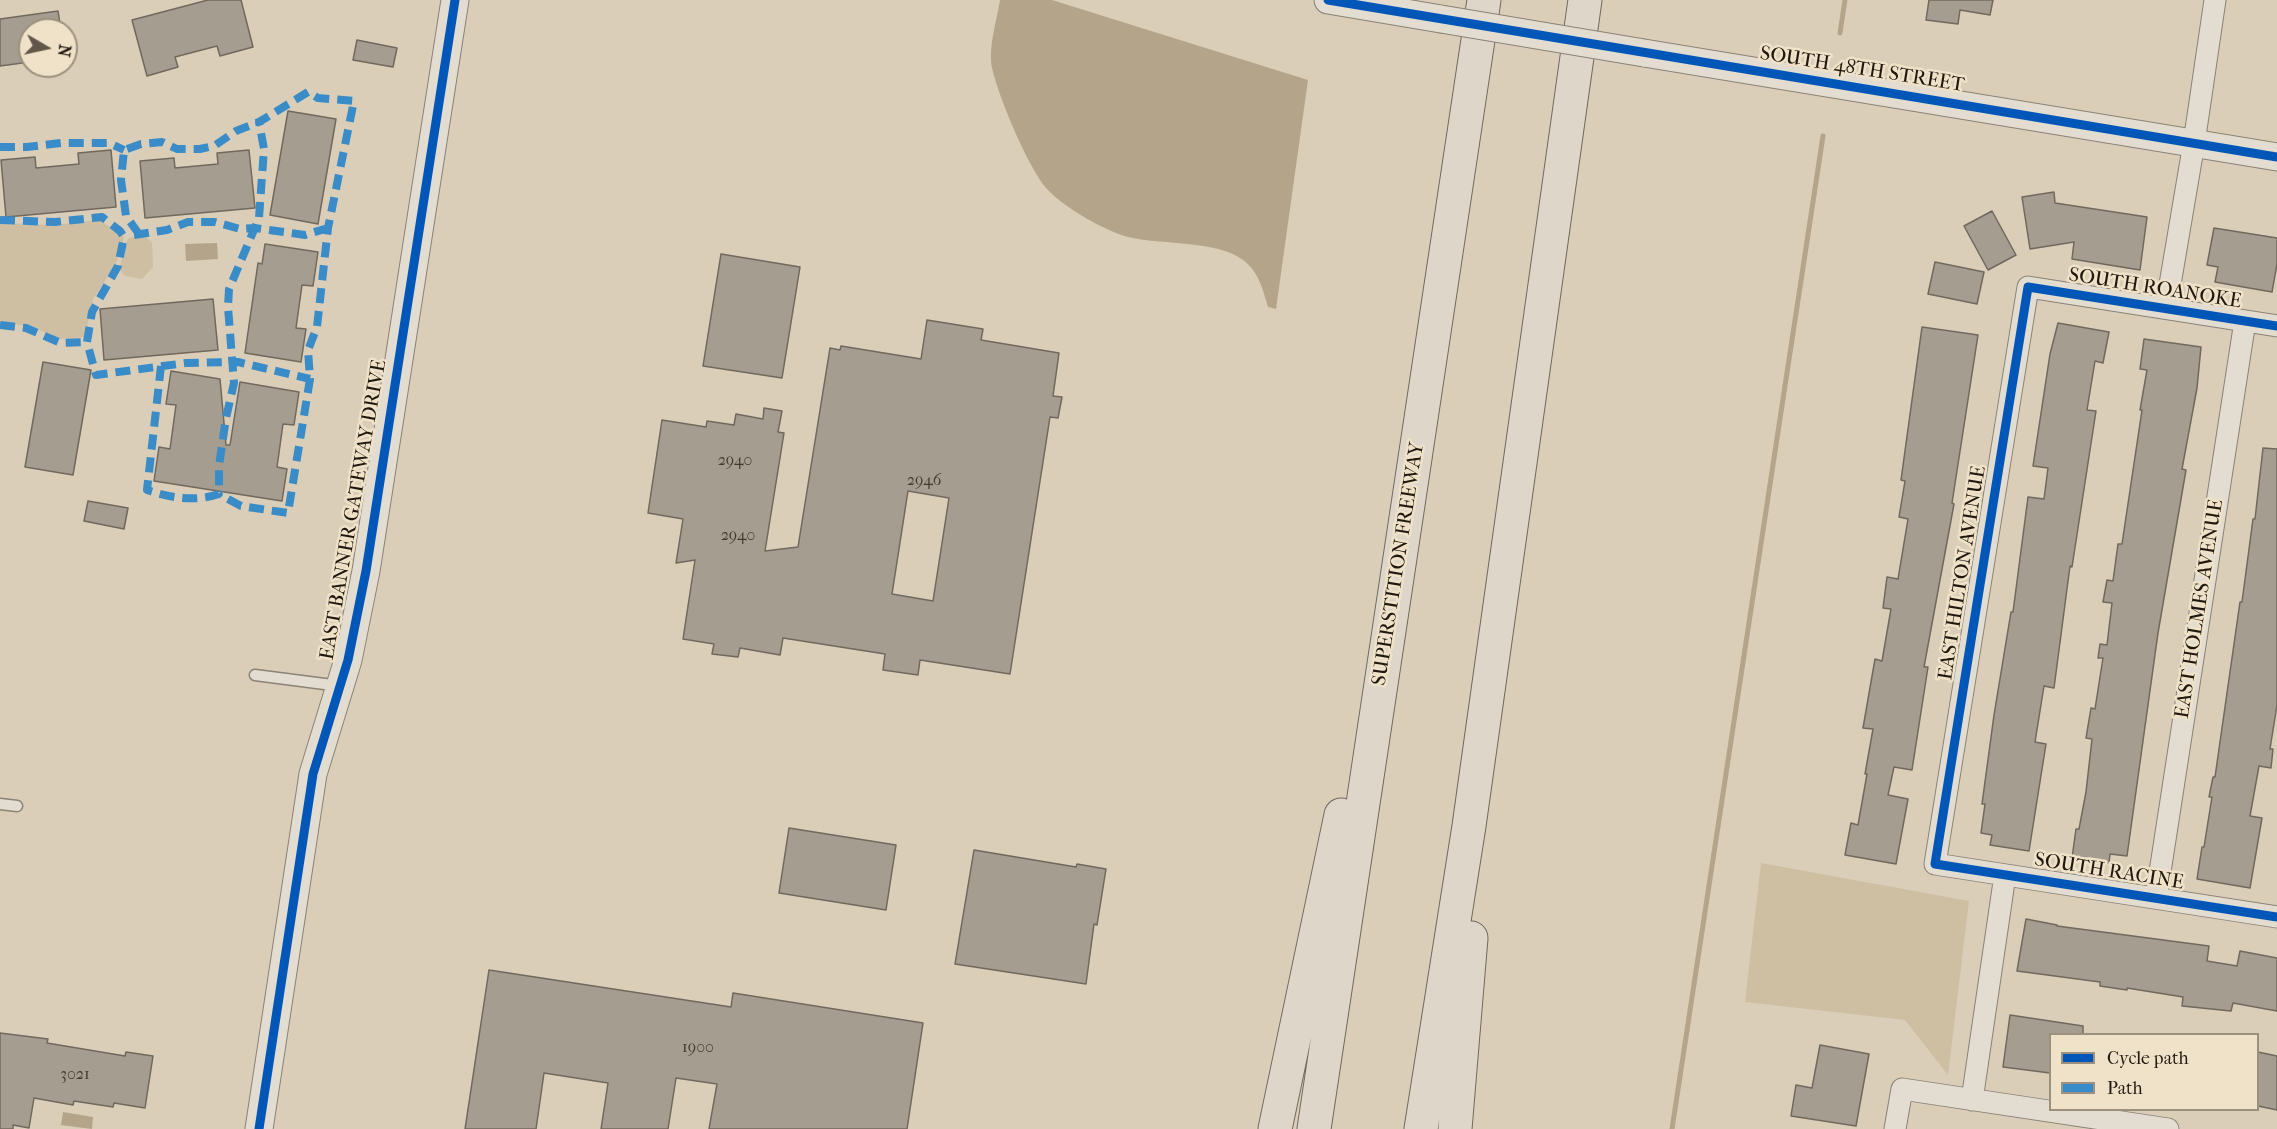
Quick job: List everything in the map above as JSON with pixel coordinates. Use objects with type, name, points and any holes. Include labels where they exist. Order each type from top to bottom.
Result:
[{"type":"highway","name":"SUPERSTITION FREEWAY","points":[[1314,1129],[1484,0]]},
{"type":"highway","points":[[1421,1129],[1469,826],[1585,0]]},
{"type":"highway","points":[[1275,1129],[1416,454]]},
{"type":"highway","points":[[1455,1129],[1477,868],[1469,826]]},
{"type":"street","name":"EAST BANNER GATEWAY DRIVE","points":[[259,1129],[313,774],[355,631],[366,571],[455,0]]},
{"type":"street","name":"SOUTH 48TH STREET","points":[[1328,0],[2277,157]]},
{"type":"street","points":[[2166,308],[2215,0]]},
{"type":"street","name":"SOUTH ROANOKE","points":[[2028,287],[2277,326]]},
{"type":"street","name":"EAST HILTON AVENUE","points":[[1935,864],[2028,287]]},
{"type":"street","name":"EAST HOLMES AVENUE","points":[[2156,898],[2245,321]]},
{"type":"street","name":"SOUTH RACINE","points":[[1935,864],[2277,917]]},
{"type":"street","points":[[1972,1100],[2005,875]]},
{"type":"street","points":[[1895,1129],[1902,1089],[2123,1126],[2168,1129]]},
{"type":"lane","points":[[255,675],[340,686]]},
{"type":"lane","points":[[0,804],[17,806]]},
{"type":"shaded area","points":[[1000,0],[1052,0],[1308,80],[1276,309],[1268,307],[1260,282],[1253,270],[1243,260],[1232,254],[1204,246],[1118,234],[1073,210],[1046,188],[1014,131],[992,68],[992,43]]},
{"type":"shaded area","points":[[100,220],[124,237],[116,264],[93,299],[85,337],[60,339],[33,327],[0,322],[0,223],[54,225]]},
{"type":"shaded area","points":[[144,235],[152,243],[153,267],[142,279],[125,276],[119,269],[128,238]]},
{"type":"shaded area","points":[[217,243],[218,259],[186,261],[185,244]]},
{"type":"shaded area","points":[[1761,863],[1969,901],[1948,1075],[1905,1020],[1745,1002]]},
{"type":"shaded area","points":[[63,1112],[93,1117],[92,1129],[61,1125]]},
{"type":"building","points":[[208,0],[241,0],[253,47],[220,56],[217,46],[175,57],[178,67],[147,76],[132,20]]},
{"type":"building","points":[[1929,0],[1993,0],[1990,15],[1960,10],[1958,24],[1926,20]]},
{"type":"building","points":[[58,11],[59,18],[18,18],[18,64],[0,66],[0,19]]},
{"type":"building","points":[[357,40],[397,48],[393,67],[353,60]]},
{"type":"building","points":[[288,111],[336,119],[318,224],[270,215]]},
{"type":"building","points":[[111,150],[116,207],[6,217],[1,160],[35,157],[36,168],[79,164],[78,153]]},
{"type":"building","points":[[249,150],[255,208],[145,218],[140,161],[174,158],[175,168],[218,164],[217,153]]},
{"type":"building","points":[[2054,192],[2055,203],[2147,217],[2140,270],[2072,259],[2074,242],[2030,249],[2022,197]]},
{"type":"building","points":[[1992,211],[2016,255],[1988,270],[1964,226]]},
{"type":"building","points":[[2214,228],[2277,238],[2277,264],[2272,292],[2215,282],[2218,267],[2207,265]]},
{"type":"building","points":[[265,244],[318,252],[313,286],[302,285],[296,328],[306,329],[301,362],[245,353],[258,263],[262,264]]},
{"type":"building","points":[[721,254],[800,267],[782,378],[703,366]]},
{"type":"building","points":[[1935,262],[1984,272],[1977,304],[1928,294]]},
{"type":"building","points":[[213,299],[218,350],[104,360],[100,309]]},
{"type":"building","points":[[927,320],[983,329],[981,340],[1059,353],[1053,396],[1062,397],[1058,418],[1050,417],[1010,674],[920,660],[918,675],[883,670],[885,654],[783,638],[780,655],[740,648],[738,657],[712,654],[714,644],[683,639],[695,560],[676,563],[683,519],[648,513],[662,420],[706,427],[707,421],[734,425],[736,414],[763,419],[764,408],[782,411],[778,432],[784,433],[765,551],[798,547],[830,348],[840,350],[841,346],[921,359]],"holes":[[[908,491],[949,498],[933,601],[892,594]]]},
{"type":"building","points":[[2058,323],[2109,332],[2103,363],[2095,361],[2087,410],[2096,411],[2072,567],[2070,566],[2054,688],[2044,686],[2035,742],[2046,744],[2029,851],[1990,845],[1992,835],[1981,833],[1985,804],[1982,804],[1994,715],[2011,612],[2013,612],[2028,497],[2044,499],[2048,468],[2033,466],[2050,354]]},
{"type":"building","points":[[1922,327],[1978,335],[1952,503],[1954,504],[1924,667],[1928,667],[1912,770],[1894,767],[1888,795],[1908,799],[1896,864],[1845,855],[1851,823],[1858,825],[1867,774],[1865,774],[1873,729],[1863,728],[1875,659],[1882,661],[1891,609],[1883,608],[1887,577],[1898,579],[1908,519],[1899,517],[1905,481],[1901,480]]},
{"type":"building","points":[[2144,339],[2201,347],[2197,388],[2182,469],[2186,470],[2158,633],[2127,856],[2110,854],[2109,863],[2072,858],[2076,829],[2079,829],[2086,792],[2092,739],[2086,738],[2091,708],[2095,709],[2103,658],[2098,658],[2100,644],[2107,645],[2112,603],[2103,602],[2107,580],[2113,581],[2118,544],[2122,544],[2142,410],[2140,410],[2147,370],[2140,369]]},
{"type":"building","points":[[43,362],[91,370],[73,475],[25,467]]},
{"type":"building","points":[[171,371],[220,379],[226,445],[230,445],[240,382],[299,392],[294,425],[283,424],[277,467],[287,469],[282,501],[154,481],[159,447],[170,449],[176,405],[166,404]]},
{"type":"building","points":[[2263,448],[2277,449],[2277,705],[2270,749],[2273,749],[2271,768],[2259,766],[2250,816],[2262,818],[2250,888],[2197,879],[2212,797],[2209,797],[2213,777],[2215,777],[2253,519],[2255,519]]},
{"type":"building","points":[[88,501],[128,508],[124,529],[84,521]]},
{"type":"building","points":[[789,828],[896,845],[886,910],[779,893]]},
{"type":"building","points":[[974,850],[1076,867],[1077,864],[1106,869],[1097,925],[1094,924],[1086,984],[955,964]]},
{"type":"building","points":[[2026,919],[2057,926],[2209,946],[2207,961],[2237,966],[2240,951],[2277,958],[2277,1011],[2233,1003],[2231,1011],[2182,1006],[2183,997],[2100,986],[2100,982],[2017,971]]},
{"type":"building","points":[[489,970],[731,1007],[733,993],[923,1023],[907,1129],[709,1129],[717,1084],[676,1078],[668,1129],[601,1129],[608,1083],[544,1073],[536,1129],[465,1129]]},
{"type":"building","points":[[2010,1015],[2083,1026],[2083,1033],[2049,1033],[2049,1073],[2003,1067]]},
{"type":"building","points":[[0,1033],[48,1039],[47,1043],[125,1056],[126,1052],[153,1056],[145,1108],[114,1103],[113,1107],[74,1101],[73,1105],[34,1098],[29,1128],[13,1125],[13,1129],[0,1129]]},
{"type":"building","points":[[1820,1045],[1869,1054],[1856,1126],[1791,1116],[1796,1085],[1812,1088]]},
{"type":"building","points":[[2259,1052],[2277,1056],[2277,1110],[2259,1106]]},
{"type":"waterway","points":[[1840,33],[1845,0]]},
{"type":"waterway","points":[[1672,1129],[1823,136]]},
{"type":"marked path","points":[[161,366],[147,490],[183,498],[201,498],[219,494],[219,466],[234,383],[228,307],[229,289],[259,218],[264,149],[259,122],[308,92],[318,98],[354,101],[328,228],[317,327],[308,350],[310,379],[288,513],[241,506],[219,494]]},
{"type":"marked path","points":[[139,234],[126,216],[121,180],[124,150],[141,144],[162,142],[177,149],[200,149],[214,146],[236,131],[259,122]]},
{"type":"marked path","points":[[0,147],[109,143],[124,150]]},
{"type":"marked path","points":[[0,220],[55,222],[102,217],[124,237],[118,266],[92,312],[87,342],[96,375],[186,363],[238,362],[310,379]]},
{"type":"marked path","points":[[134,235],[167,230],[188,222],[215,222],[240,229],[255,228],[305,235],[328,228]]},
{"type":"marked path","points":[[0,325],[26,328],[61,343],[87,342]]},
{"type":"cycle path","points":[[259,1129],[313,774],[348,660],[366,571],[455,0]]},
{"type":"cycle path","points":[[1328,0],[2277,157]]},
{"type":"cycle path","points":[[2277,326],[2028,287],[1935,864],[2277,917]]}]
